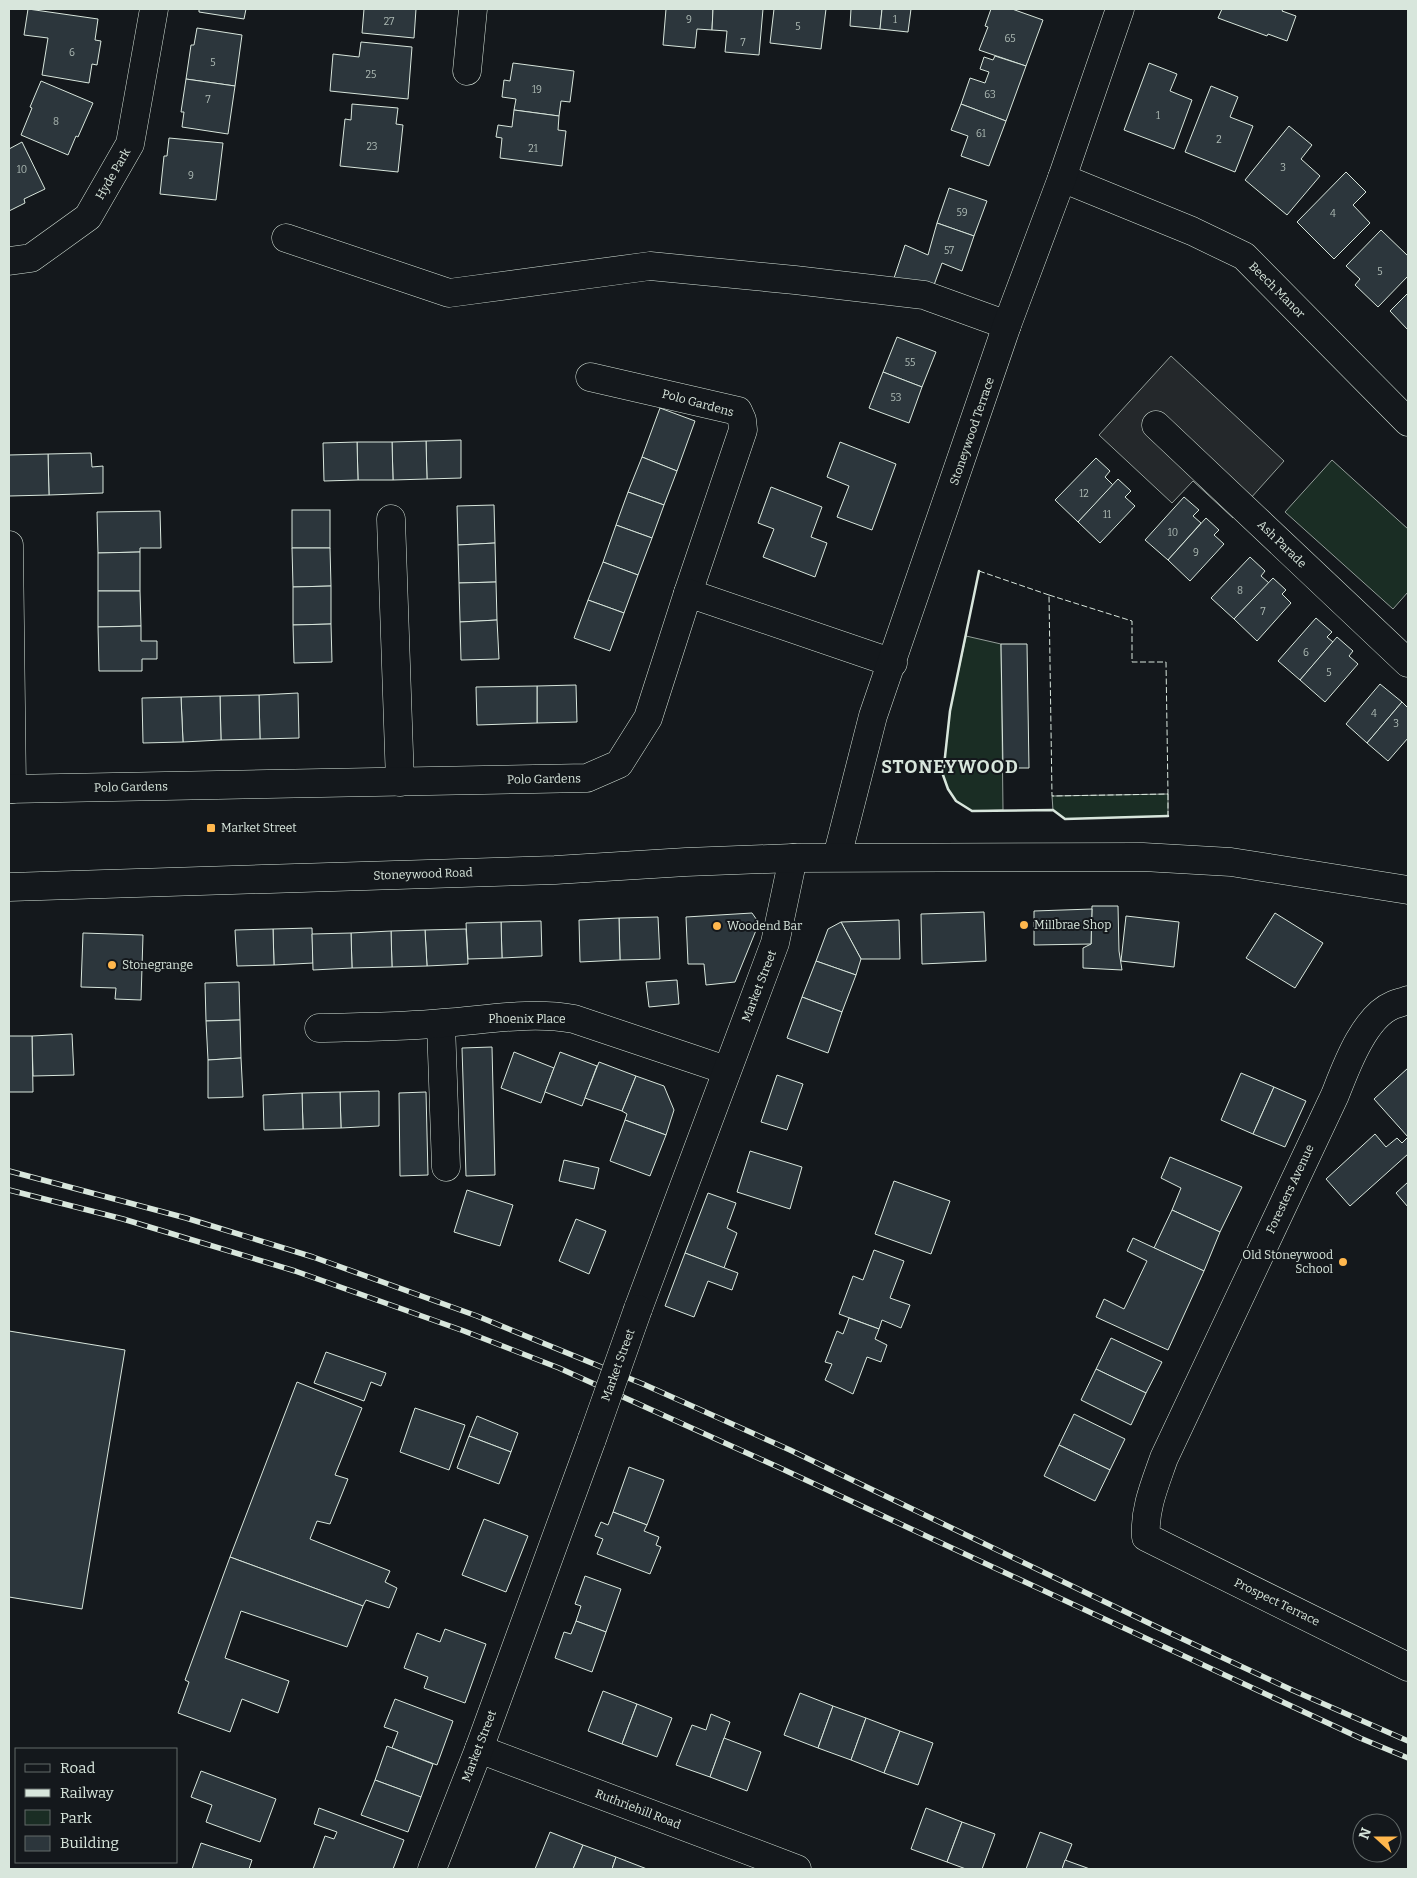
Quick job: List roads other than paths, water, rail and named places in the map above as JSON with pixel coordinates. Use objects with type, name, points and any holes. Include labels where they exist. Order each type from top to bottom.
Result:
[{"type":"street","name":"Hyde Park","points":[[9,261],[31,258],[88,217],[121,160],[130,144],[154,9]]},
{"type":"street","points":[[467,71],[473,9]]},
{"type":"street","name":"Stoneywood Terrace","points":[[837,857],[873,716],[893,663],[1007,324],[1062,178],[1120,9]]},
{"type":"street","name":"Beech Manor","points":[[1062,178],[1192,230],[1244,256],[1408,422]]},
{"type":"street","points":[[286,238],[449,293],[650,266],[795,280],[924,296],[1007,324]]},
{"type":"street","name":"Polo Gardens","points":[[9,545],[10,789],[587,778],[619,764],[648,718],[742,430],[742,420],[738,411],[590,377]]},
{"type":"street","name":"Ash Parade","points":[[1156,425],[1408,663]]},
{"type":"street","points":[[391,519],[400,782]]},
{"type":"street","points":[[688,593],[893,663]]},
{"type":"street","name":"Stoneywood Road","points":[[9,887],[545,870],[793,858],[1143,857],[1231,862],[1408,890]]},
{"type":"street","name":"Market Street","points":[[432,1869],[479,1749],[638,1309],[775,943],[793,858]]},
{"type":"street","name":"Foresters Avenue","points":[[1146,1537],[1145,1522],[1149,1503],[1164,1458],[1356,1046],[1367,1028],[1380,1015],[1392,1005],[1408,1000]]},
{"type":"street","name":"Phoenix Place","points":[[319,1028],[441,1024],[508,1017],[558,1016],[726,1070]]},
{"type":"street","points":[[441,1024],[446,1167]]},
{"type":"street","name":"Prospect Terrace","points":[[1146,1537],[1408,1667]]},
{"type":"street","name":"Ruthriehill Road","points":[[479,1749],[797,1869]]},
{"type":"railway","points":[[9,1171],[186,1218],[313,1257],[477,1316],[643,1384],[790,1450],[1157,1627],[1292,1690],[1408,1741]]},
{"type":"railway","points":[[9,1190],[123,1219],[295,1271],[464,1331],[559,1368],[778,1467],[1360,1738],[1408,1758]]},
{"type":"place","name":"Market Street","points":[[211,828]]},
{"type":"place","name":"Millbrae Shop","points":[[1024,925]]},
{"type":"place","name":"Woodend Bar","points":[[717,926]]},
{"type":"place","name":"Stonegrange","points":[[112,965]]},
{"type":"place","name":"Old Stoneywood School","points":[[1343,1262]]},
{"type":"district","name":"STONEYWOOD","points":[[950,767]]}]
